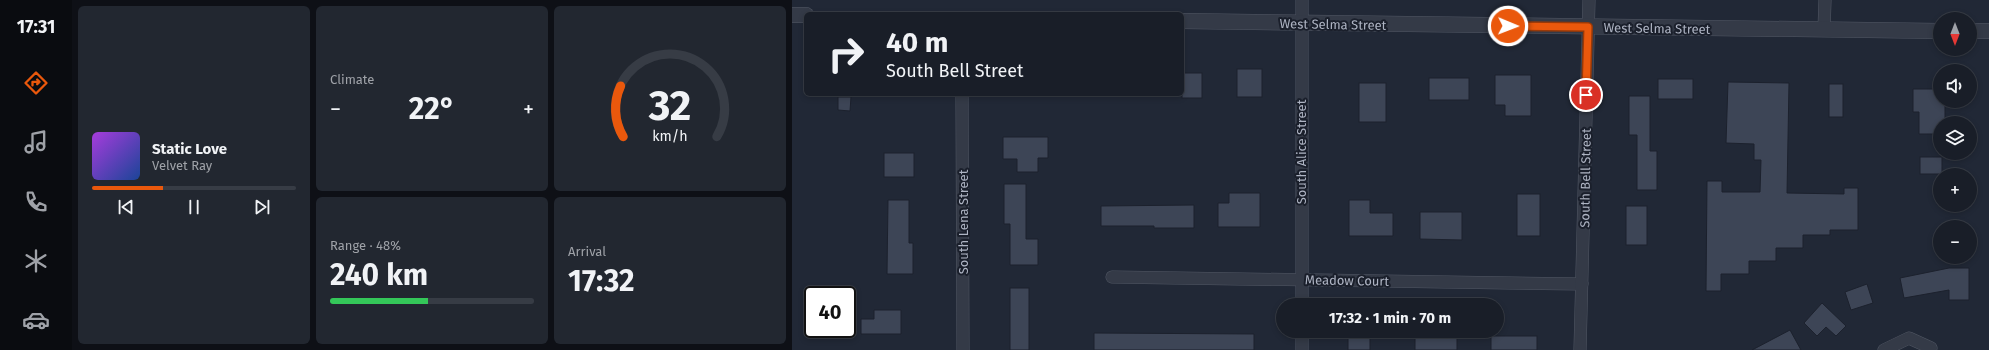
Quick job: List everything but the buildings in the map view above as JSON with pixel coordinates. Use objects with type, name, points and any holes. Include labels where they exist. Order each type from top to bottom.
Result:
[{"type":"street","name":"South Alice Street","points":[[1302,0],[1302,298]]},
{"type":"street","name":"South Bell Street","points":[[1580,350],[1588,0]]},
{"type":"street","points":[[1824,30],[1825,0]]},
{"type":"street","points":[[792,15],[804,15]]},
{"type":"street","name":"West Selma Street","points":[[1184,21],[1302,24],[1933,31]]},
{"type":"street","points":[[1977,31],[1989,31]]},
{"type":"street","name":"South Lena Street","points":[[962,96],[963,350]]},
{"type":"street","name":"Meadow Court","points":[[1112,277],[1582,284]]},
{"type":"street","points":[[1302,338],[1302,350]]},
{"type":"street","points":[[1884,350],[1909,338],[1931,348]]},
{"type":"route","points":[[1508,26],[1588,27],[1586,95]]}]
